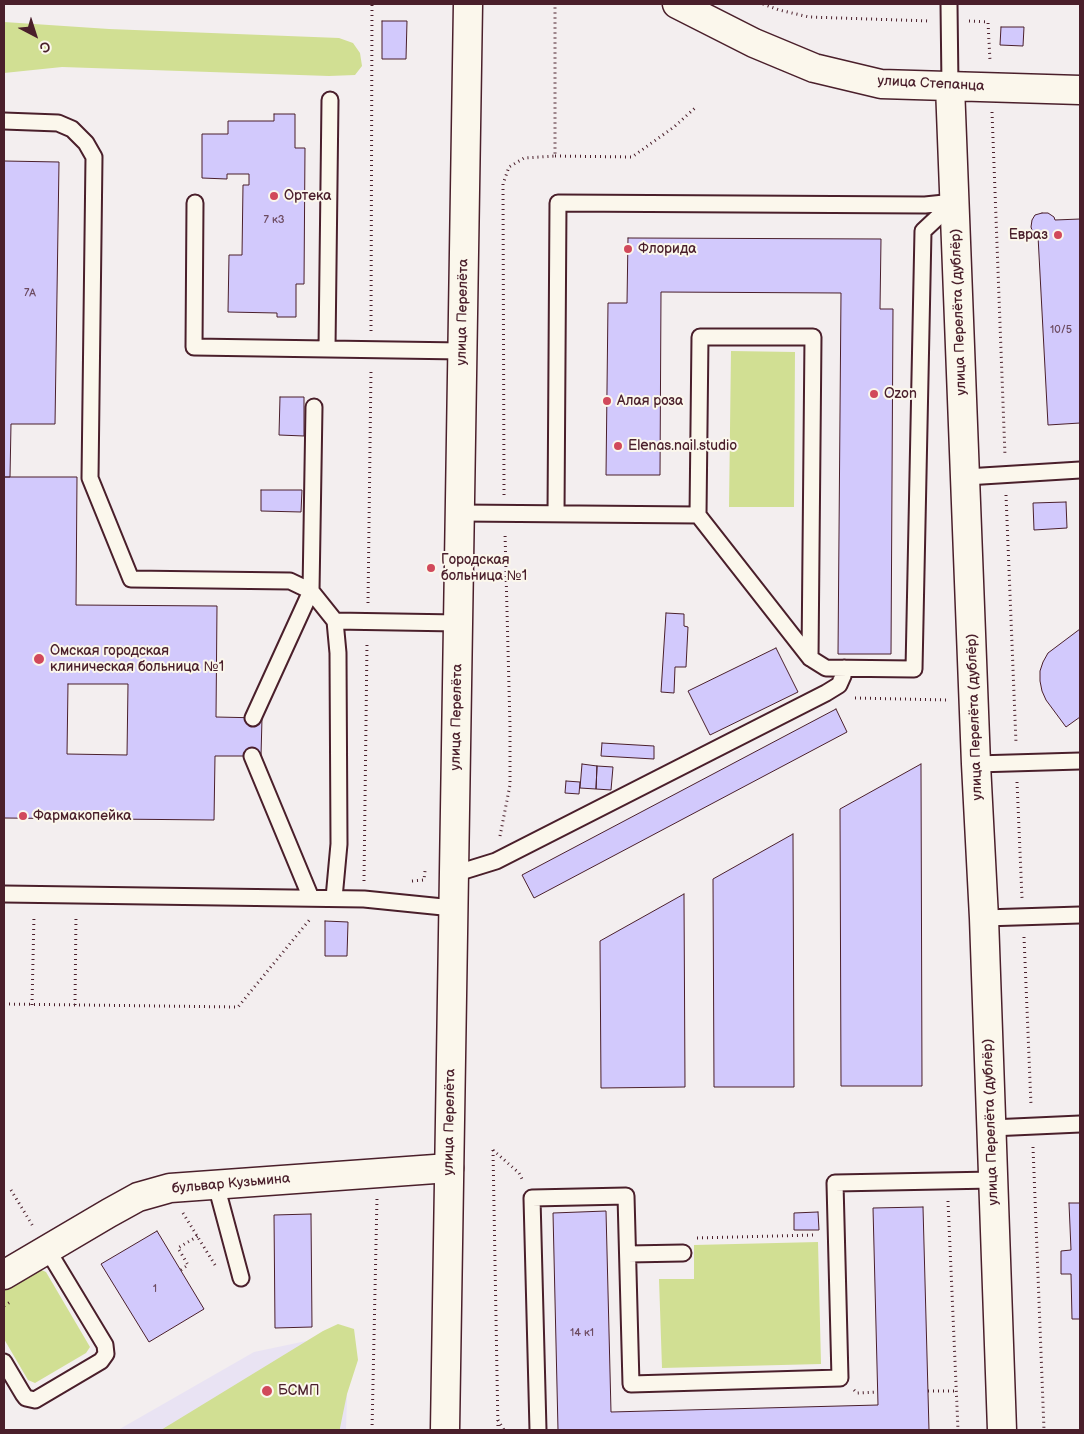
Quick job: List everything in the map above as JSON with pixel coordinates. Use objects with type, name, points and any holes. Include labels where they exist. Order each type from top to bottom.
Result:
[{"type":"street","name":"улица Перелёта","points":[[445,1430],[468,4]]},
{"type":"street","name":"улица Степанца","points":[[677,4],[754,44],[814,68],[881,84],[1080,90]]},
{"type":"street","name":"улица Перелёта (дублёр)","points":[[950,86],[976,764],[984,918],[1002,1430]]},
{"type":"street","name":"бульвар Кузьмина","points":[[4,1274],[42,1242],[138,1197],[170,1188],[449,1168]]},
{"type":"lane","name":"улица Перелёта (дублёр)","points":[[949,4],[950,86]]},
{"type":"lane","points":[[327,348],[330,100]]},
{"type":"lane","points":[[4,121],[58,123],[72,129],[86,143],[94,157],[90,478],[131,579],[290,581],[311,590],[334,621],[338,653],[339,844],[330,898]]},
{"type":"lane","points":[[556,514],[558,203],[925,205],[954,202]]},
{"type":"lane","points":[[810,658],[813,337],[700,336],[698,515],[810,658],[826,668],[914,669],[923,231],[954,202]]},
{"type":"lane","points":[[195,203],[194,347],[462,351]]},
{"type":"lane","points":[[253,718],[311,590],[314,407]]},
{"type":"lane","points":[[966,477],[1080,470]]},
{"type":"lane","points":[[460,513],[698,515]]},
{"type":"lane","points":[[334,621],[458,623]]},
{"type":"lane","points":[[454,874],[496,861],[826,693],[839,685],[844,668]]},
{"type":"lane","points":[[252,756],[311,898]]},
{"type":"lane","points":[[976,764],[1080,761]]},
{"type":"lane","points":[[4,894],[364,899],[454,908]]},
{"type":"lane","points":[[984,918],[1080,915]]},
{"type":"lane","points":[[991,1128],[1080,1124]]},
{"type":"lane","points":[[538,1430],[532,1198],[626,1196],[631,1384],[840,1378],[835,1184],[993,1180]]},
{"type":"lane","points":[[216,1185],[240,1278]]},
{"type":"lane","points":[[4,1362],[26,1398],[35,1400],[101,1361],[106,1354],[105,1345],[42,1242]]},
{"type":"lane","points":[[628,1254],[685,1245]]},
{"type":"path","points":[[364,899],[371,349],[372,4]]},
{"type":"path","points":[[555,4],[555,156]]},
{"type":"path","points":[[496,861],[510,785],[504,514],[503,184],[509,167],[524,158],[555,156],[632,157],[674,127],[695,108]]},
{"type":"path","points":[[839,685],[855,698],[974,701]]},
{"type":"path","points":[[32,1005],[34,894]]},
{"type":"path","points":[[75,1005],[77,895]]},
{"type":"path","points":[[4,1004],[238,1008],[330,898]]},
{"type":"path","points":[[498,1430],[493,1150],[519,1173]]},
{"type":"path","points":[[947,1181],[958,1430]]},
{"type":"path","points":[[11,1190],[42,1242]]},
{"type":"path","points":[[372,1430],[377,1204]]},
{"type":"path","points":[[183,1212],[228,1286],[240,1278]]},
{"type":"path","points":[[685,1245],[837,1234]]},
{"type":"path","points":[[181,1270],[188,1265],[178,1248],[198,1236]]},
{"type":"path","points":[[928,1391],[956,1391]]},
{"type":"path","points":[[497,1418],[504,1430]]},
{"type":"shaded area","name":"БСМП","points":[[349,1332],[346,1430],[118,1430],[254,1352]]},
{"type":"green space","points":[[4,22],[109,29],[339,38],[353,43],[360,53],[362,66],[355,75],[329,76],[62,67],[4,73]]},
{"type":"green space","points":[[731,351],[795,352],[794,507],[729,507]]},
{"type":"green space","points":[[818,1242],[821,1364],[662,1368],[659,1279],[694,1279],[694,1245]]},
{"type":"green space","points":[[39,1269],[46,1272],[90,1347],[86,1353],[35,1383],[28,1380],[4,1339],[4,1289]]},
{"type":"green space","name":"БСМП","points":[[338,1324],[354,1329],[358,1360],[347,1394],[340,1430],[161,1430],[323,1331]]},
{"type":"building","points":[[382,21],[407,21],[406,59],[382,59]]},
{"type":"building","points":[[1001,27],[1024,27],[1023,46],[1000,45]]},
{"type":"building","points":[[274,114],[295,114],[295,148],[305,148],[304,284],[296,284],[296,317],[277,317],[277,313],[228,312],[229,255],[242,255],[243,185],[249,185],[249,174],[227,174],[227,179],[202,178],[202,134],[228,134],[228,121],[274,121]]},
{"type":"building","points":[[4,161],[59,162],[55,424],[11,424],[10,477],[4,477]]},
{"type":"building","points":[[1048,213],[1055,220],[1080,219],[1080,423],[1048,425],[1038,236],[1033,233],[1031,227],[1035,215]]},
{"type":"building","points":[[628,238],[881,239],[880,309],[893,309],[891,654],[838,654],[841,293],[661,292],[660,475],[606,475],[608,303],[627,303]]},
{"type":"building","points":[[280,397],[304,397],[304,436],[279,435]]},
{"type":"building","points":[[4,477],[77,477],[76,605],[217,606],[216,717],[262,718],[261,756],[215,756],[214,820],[4,818]],"holes":[[[68,684],[128,684],[127,755],[67,754]]]},
{"type":"building","points":[[261,490],[302,490],[301,512],[261,511]]},
{"type":"building","points":[[1066,502],[1067,528],[1034,530],[1033,503]]},
{"type":"building","points":[[666,613],[684,614],[684,626],[688,627],[686,667],[675,667],[674,693],[661,692]]},
{"type":"building","points":[[1080,629],[1080,717],[1066,727],[1046,700],[1042,691],[1040,671],[1048,653]]},
{"type":"building","points":[[776,648],[798,692],[710,735],[688,691]]},
{"type":"building","points":[[836,709],[847,732],[534,898],[522,875]]},
{"type":"building","points":[[602,743],[654,746],[654,759],[601,756]]},
{"type":"building","points":[[582,764],[597,766],[596,789],[580,788]]},
{"type":"building","points":[[921,764],[922,1086],[841,1086],[840,809]]},
{"type":"building","points":[[597,766],[613,767],[611,790],[596,789]]},
{"type":"building","points":[[566,781],[580,782],[579,794],[565,793]]},
{"type":"building","points":[[793,834],[794,1087],[714,1087],[713,879]]},
{"type":"building","points":[[684,894],[685,1087],[601,1088],[600,941]]},
{"type":"building","points":[[325,921],[348,922],[347,956],[325,956]]},
{"type":"building","points":[[1069,1203],[1080,1203],[1080,1319],[1072,1319],[1071,1274],[1061,1274],[1061,1251],[1071,1250]]},
{"type":"building","points":[[923,1207],[929,1430],[558,1430],[553,1213],[606,1211],[611,1412],[878,1405],[873,1208]]},
{"type":"building","points":[[818,1212],[819,1230],[794,1230],[794,1213]]},
{"type":"building","points":[[311,1214],[312,1327],[275,1328],[274,1215]]},
{"type":"building","points":[[157,1231],[204,1309],[149,1342],[101,1264]]},
{"type":"place","name":"Ортека","points":[[274,196]]},
{"type":"place","name":"Евраз","points":[[1058,235]]},
{"type":"place","name":"Флорида","points":[[628,249]]},
{"type":"place","name":"Ozon","points":[[874,394]]},
{"type":"place","name":"Алая роза","points":[[607,401]]},
{"type":"place","name":"Elenas.nail.studio","points":[[618,446]]},
{"type":"place","name":"Городская больница №1","points":[[431,568]]},
{"type":"place","name":"Омская городская клиническая больница №1","points":[[39,659]]},
{"type":"place","name":"Фармакопейка","points":[[23,816]]},
{"type":"place","name":"БСМП","points":[[267,1391]]}]
